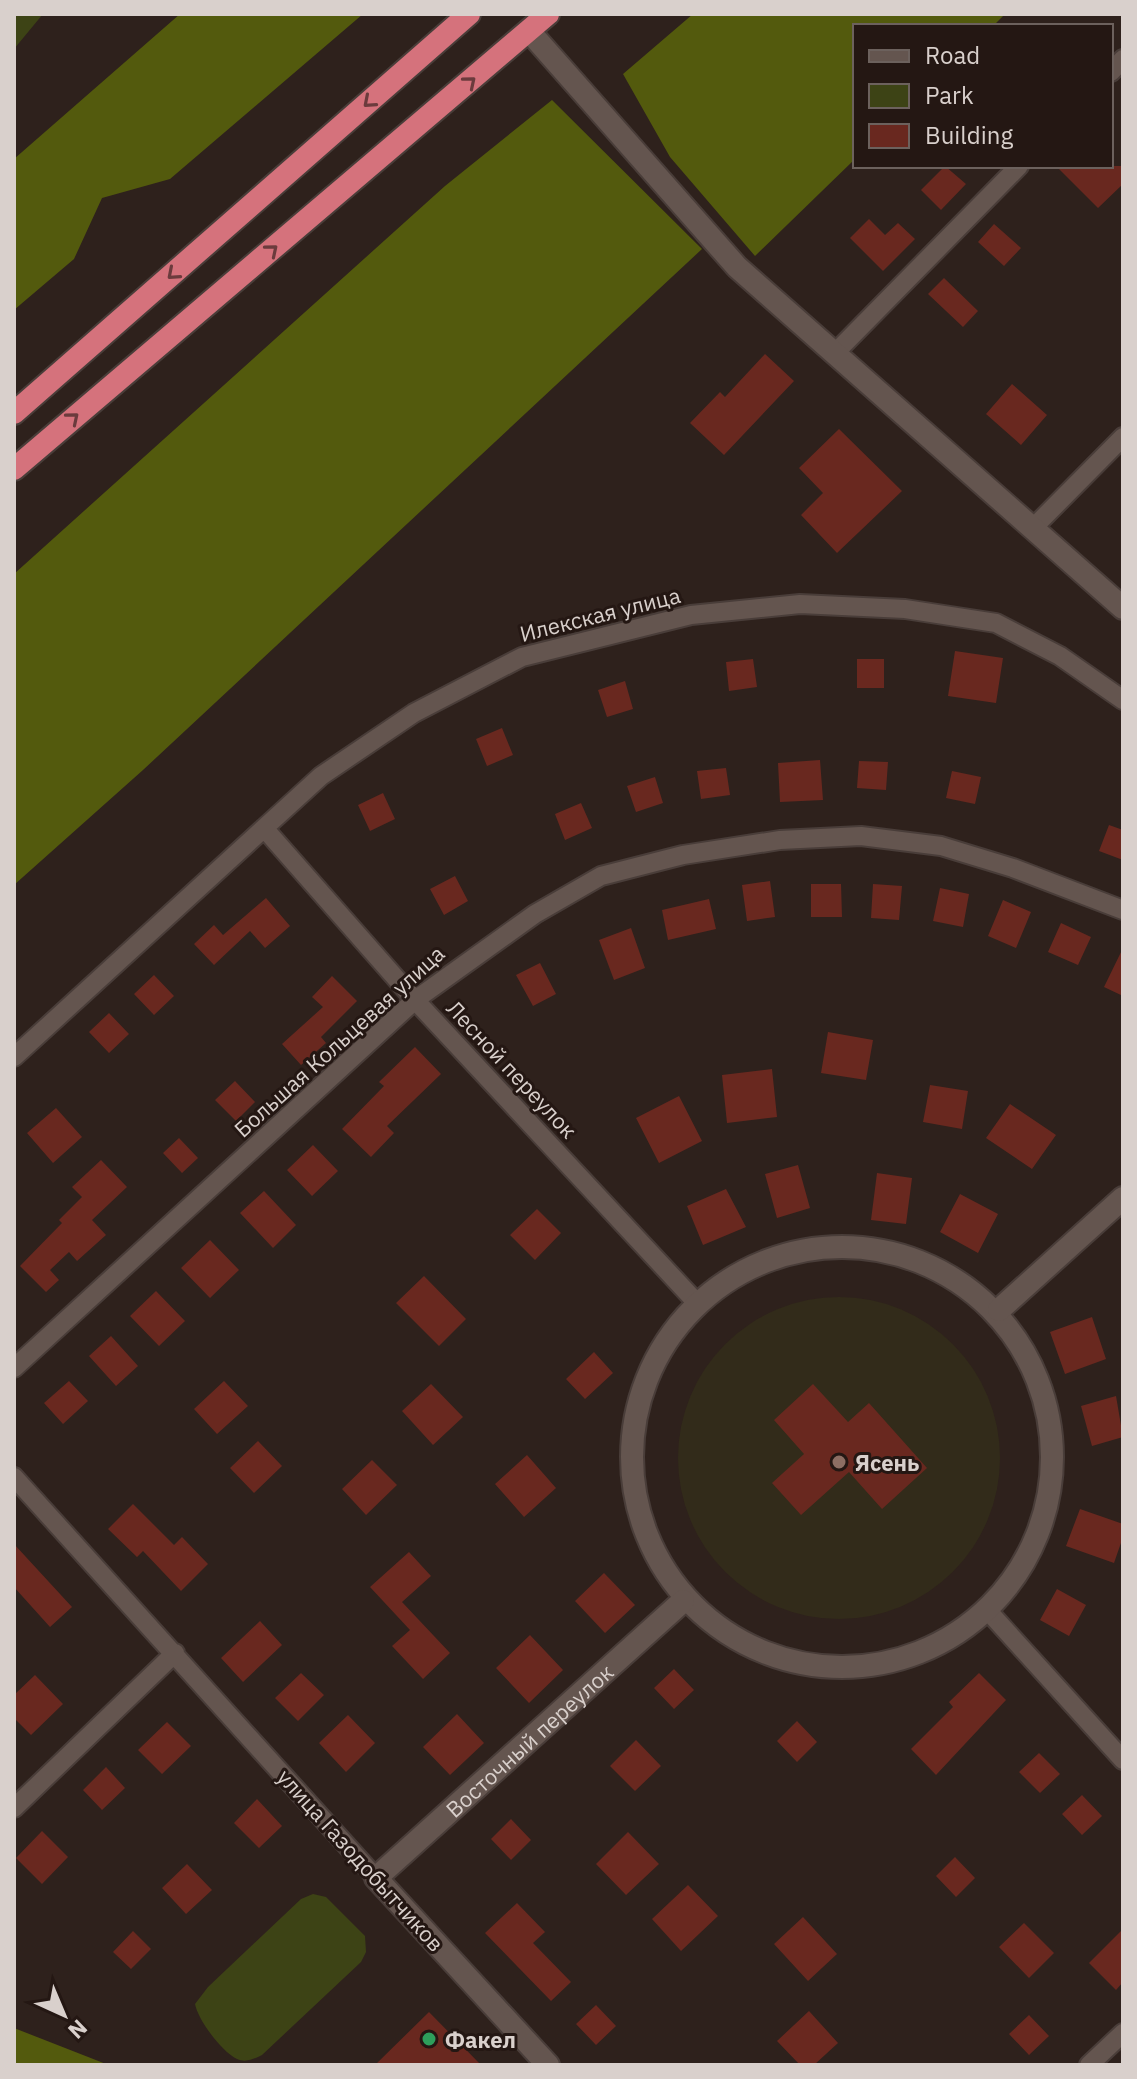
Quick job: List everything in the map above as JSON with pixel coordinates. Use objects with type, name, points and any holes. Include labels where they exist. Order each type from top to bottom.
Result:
[{"type":"highway","points":[[14,413],[469,14]]},
{"type":"highway","points":[[14,469],[548,14]]},
{"type":"street","points":[[529,31],[737,267],[1123,608]]},
{"type":"street","points":[[835,353],[1017,168]]},
{"type":"street","points":[[1034,527],[1123,437]]},
{"type":"street","name":"Илекская улица","points":[[14,1057],[321,776],[414,713],[522,657],[691,615],[800,604],[905,609],[996,623],[1060,656],[1123,700]]},
{"type":"street","name":"Лесной переулок","points":[[264,828],[415,1000],[696,1302]]},
{"type":"street","name":"Большая Кольцевая улица","points":[[14,1368],[415,1000],[535,914],[601,876],[683,855],[780,840],[861,836],[941,846],[1013,868],[1123,910]]},
{"type":"street","points":[[999,1310],[1123,1198]]},
{"type":"street","points":[[812,1248],[874,1248],[939,1269],[999,1310],[1020,1341],[1040,1385],[1053,1444],[1051,1487],[1042,1524],[1019,1572],[989,1612],[960,1633],[908,1659],[861,1666],[823,1666],[756,1648],[683,1601],[653,1551],[639,1510],[631,1446],[640,1391],[673,1331],[696,1302],[754,1265],[812,1248]]},
{"type":"street","name":"улица Газодобытчиков","points":[[14,1477],[548,2065]]},
{"type":"street","name":"Восточный переулок","points":[[376,1878],[683,1601]]},
{"type":"street","points":[[989,1612],[1123,1760]]},
{"type":"street","points":[[14,1808],[175,1653]]},
{"type":"street","points":[[1089,2065],[1123,2033]]},
{"type":"shaded area","name":"Ясень","points":[[839,1297],[870,1300],[901,1309],[928,1324],[953,1344],[973,1369],[988,1396],[997,1427],[1000,1458],[997,1489],[988,1520],[973,1547],[953,1572],[928,1592],[901,1607],[870,1616],[839,1619],[808,1616],[777,1607],[750,1592],[725,1572],[705,1547],[690,1520],[681,1489],[678,1458],[681,1427],[690,1396],[705,1369],[725,1344],[750,1324],[777,1309],[808,1300]]},
{"type":"green space","points":[[14,14],[43,14],[14,49]]},
{"type":"green space","points":[[180,14],[363,14],[170,179],[102,198],[74,259],[14,310],[14,159]]},
{"type":"green space","points":[[693,14],[1005,14],[995,24],[853,24],[853,161],[755,256],[670,157],[623,74]]},
{"type":"green space","points":[[552,100],[702,249],[143,770],[14,885],[14,574],[445,186]]},
{"type":"green space","points":[[313,1894],[326,1897],[365,1936],[366,1952],[361,1962],[262,2055],[247,2061],[237,2059],[212,2035],[195,2004],[208,1987],[301,1899]]},
{"type":"green space","points":[[14,2028],[106,2064],[107,2065],[14,2065]]},
{"type":"building","points":[[1123,166],[1123,184],[1098,208],[1058,168]]},
{"type":"building","points":[[943,168],[947,168],[966,184],[941,210],[921,190]]},
{"type":"building","points":[[869,219],[885,235],[898,223],[915,239],[883,271],[850,238]]},
{"type":"building","points":[[994,224],[1021,248],[1004,266],[978,242]]},
{"type":"building","points":[[944,278],[978,311],[963,327],[928,294]]},
{"type":"building","points":[[765,354],[794,381],[724,455],[690,423],[720,392],[725,397]]},
{"type":"building","points":[[1012,384],[1047,415],[1021,445],[986,414]]},
{"type":"building","points":[[839,429],[902,491],[837,553],[801,515],[823,493],[799,468]]},
{"type":"building","points":[[955,651],[1003,658],[996,703],[948,696]]},
{"type":"building","points":[[753,659],[757,687],[729,691],[726,662]]},
{"type":"building","points":[[857,659],[884,659],[884,688],[857,688]]},
{"type":"building","points":[[625,681],[633,709],[607,717],[598,690]]},
{"type":"building","points":[[502,728],[513,755],[487,766],[476,739]]},
{"type":"building","points":[[820,760],[823,800],[780,802],[778,763]]},
{"type":"building","points":[[859,761],[888,762],[886,790],[857,788]]},
{"type":"building","points":[[726,768],[730,795],[701,799],[697,771]]},
{"type":"building","points":[[952,771],[981,777],[975,804],[946,798]]},
{"type":"building","points":[[655,777],[663,803],[636,812],[627,786]]},
{"type":"building","points":[[383,793],[395,819],[370,831],[358,805]]},
{"type":"building","points":[[581,803],[592,828],[565,840],[555,814]]},
{"type":"building","points":[[1109,825],[1123,830],[1123,860],[1099,851]]},
{"type":"building","points":[[455,876],[468,901],[444,915],[430,889]]},
{"type":"building","points":[[770,881],[775,917],[747,921],[742,885]]},
{"type":"building","points":[[811,884],[841,884],[842,917],[811,917]]},
{"type":"building","points":[[873,884],[902,886],[899,920],[871,918]]},
{"type":"building","points":[[940,888],[969,894],[963,927],[933,921]]},
{"type":"building","points":[[266,898],[290,926],[265,948],[250,931],[214,965],[194,944],[214,925],[223,935]]},
{"type":"building","points":[[709,899],[716,929],[668,940],[662,910]]},
{"type":"building","points":[[1003,900],[1031,912],[1016,948],[988,936]]},
{"type":"building","points":[[1061,923],[1091,937],[1078,965],[1048,952]]},
{"type":"building","points":[[631,928],[645,968],[614,980],[599,940]]},
{"type":"building","points":[[1123,948],[1123,996],[1104,987]]},
{"type":"building","points":[[540,963],[556,994],[533,1006],[516,975]]},
{"type":"building","points":[[154,975],[174,996],[154,1015],[134,994]]},
{"type":"building","points":[[332,976],[357,1001],[321,1037],[326,1043],[301,1065],[282,1044],[323,1007],[312,997]]},
{"type":"building","points":[[109,1013],[129,1034],[109,1053],[89,1032]]},
{"type":"building","points":[[828,1032],[873,1040],[866,1080],[821,1073]]},
{"type":"building","points":[[415,1047],[441,1074],[387,1126],[394,1133],[371,1157],[342,1129],[384,1086],[379,1082]]},
{"type":"building","points":[[772,1069],[777,1117],[727,1123],[722,1075]]},
{"type":"building","points":[[235,1081],[255,1102],[236,1121],[215,1100]]},
{"type":"building","points":[[930,1085],[968,1091],[962,1129],[923,1122]]},
{"type":"building","points":[[679,1096],[702,1141],[659,1163],[636,1118]]},
{"type":"building","points":[[1010,1104],[1056,1135],[1032,1169],[986,1138]]},
{"type":"building","points":[[56,1108],[82,1137],[53,1163],[27,1133]]},
{"type":"building","points":[[179,1138],[198,1158],[182,1173],[163,1153]]},
{"type":"building","points":[[313,1145],[338,1171],[312,1196],[287,1170]]},
{"type":"building","points":[[101,1160],[127,1187],[92,1220],[106,1235],[77,1261],[69,1252],[50,1270],[59,1280],[46,1292],[20,1266],[62,1223],[59,1220],[82,1197],[72,1187]]},
{"type":"building","points":[[798,1165],[810,1208],[777,1218],[765,1174]]},
{"type":"building","points":[[877,1173],[912,1178],[906,1224],[871,1220]]},
{"type":"building","points":[[726,1189],[746,1227],[703,1245],[687,1206]]},
{"type":"building","points":[[264,1191],[296,1225],[273,1248],[240,1213]]},
{"type":"building","points":[[960,1194],[998,1214],[978,1253],[940,1232]]},
{"type":"building","points":[[537,1209],[561,1233],[535,1260],[510,1235]]},
{"type":"building","points":[[210,1240],[239,1270],[210,1298],[181,1268]]},
{"type":"building","points":[[424,1276],[466,1319],[439,1346],[396,1303]]},
{"type":"building","points":[[156,1291],[185,1321],[159,1346],[130,1316]]},
{"type":"building","points":[[1092,1317],[1106,1359],[1065,1374],[1050,1332]]},
{"type":"building","points":[[111,1336],[138,1366],[116,1386],[89,1356]]},
{"type":"building","points":[[594,1352],[613,1373],[585,1399],[566,1379]]},
{"type":"building","points":[[69,1381],[88,1401],[63,1424],[44,1403]]},
{"type":"building","points":[[224,1381],[248,1406],[217,1434],[194,1409]]},
{"type":"building","points":[[431,1384],[463,1417],[433,1445],[402,1411]]},
{"type":"building","points":[[813,1384],[848,1422],[869,1403],[927,1468],[882,1509],[849,1472],[801,1515],[772,1483],[804,1454],[774,1420]]},
{"type":"building","points":[[1116,1396],[1123,1437],[1092,1446],[1081,1406]]},
{"type":"building","points":[[258,1441],[282,1466],[254,1493],[230,1468]]},
{"type":"building","points":[[527,1455],[556,1488],[524,1517],[495,1484]]},
{"type":"building","points":[[372,1460],[397,1485],[366,1515],[342,1489]]},
{"type":"building","points":[[133,1504],[174,1545],[182,1537],[208,1564],[181,1591],[143,1551],[137,1557],[108,1529]]},
{"type":"building","points":[[1080,1509],[1123,1524],[1123,1537],[1114,1563],[1066,1546]]},
{"type":"building","points":[[14,1544],[72,1607],[50,1627],[14,1587]]},
{"type":"building","points":[[409,1552],[431,1576],[402,1602],[450,1653],[423,1679],[392,1646],[410,1630],[370,1587]]},
{"type":"building","points":[[604,1573],[635,1605],[605,1633],[575,1601]]},
{"type":"building","points":[[1057,1589],[1086,1605],[1069,1636],[1040,1620]]},
{"type":"building","points":[[260,1621],[282,1645],[243,1682],[221,1658]]},
{"type":"building","points":[[530,1635],[563,1670],[529,1703],[496,1668]]},
{"type":"building","points":[[674,1669],[694,1690],[674,1709],[654,1688]]},
{"type":"building","points":[[301,1673],[324,1695],[298,1721],[275,1698]]},
{"type":"building","points":[[979,1673],[1006,1700],[936,1775],[911,1749],[953,1707],[949,1702]]},
{"type":"building","points":[[35,1675],[63,1704],[31,1735],[14,1718],[14,1695]]},
{"type":"building","points":[[457,1714],[484,1743],[450,1775],[423,1747]]},
{"type":"building","points":[[348,1715],[375,1743],[346,1772],[319,1743]]},
{"type":"building","points":[[797,1721],[817,1742],[797,1762],[777,1741]]},
{"type":"building","points":[[167,1722],[191,1746],[162,1774],[138,1750]]},
{"type":"building","points":[[636,1740],[661,1766],[635,1791],[610,1766]]},
{"type":"building","points":[[1039,1753],[1060,1774],[1040,1793],[1019,1772]]},
{"type":"building","points":[[106,1767],[125,1788],[102,1810],[83,1790]]},
{"type":"building","points":[[1082,1795],[1102,1816],[1082,1835],[1062,1814]]},
{"type":"building","points":[[257,1799],[282,1826],[259,1848],[234,1823]]},
{"type":"building","points":[[511,1819],[531,1840],[511,1860],[491,1839]]},
{"type":"building","points":[[42,1831],[68,1857],[42,1884],[16,1858]]},
{"type":"building","points":[[628,1832],[659,1864],[626,1895],[596,1864]]},
{"type":"building","points":[[955,1857],[975,1878],[956,1897],[936,1876]]},
{"type":"building","points":[[187,1864],[212,1890],[186,1914],[162,1888]]},
{"type":"building","points":[[688,1885],[718,1916],[681,1951],[652,1919]]},
{"type":"building","points":[[517,1903],[545,1932],[533,1943],[571,1982],[551,2001],[485,1933]]},
{"type":"building","points":[[803,1917],[837,1954],[808,1981],[774,1944]]},
{"type":"building","points":[[1024,1923],[1054,1953],[1029,1978],[999,1947]]},
{"type":"building","points":[[1123,1929],[1123,1982],[1116,1990],[1089,1963]]},
{"type":"building","points":[[133,1931],[151,1949],[131,1969],[113,1952]]},
{"type":"building","points":[[596,2005],[616,2026],[596,2045],[576,2024]]},
{"type":"building","points":[[809,2011],[838,2043],[814,2065],[800,2065],[777,2041]]},
{"type":"building","name":"Факел","points":[[429,2012],[481,2065],[375,2065]]},
{"type":"building","points":[[1029,2015],[1049,2036],[1029,2055],[1009,2034]]},
{"type":"place","name":"Ясень","points":[[839,1462]]},
{"type":"place","name":"Факел","points":[[429,2039]]}]
